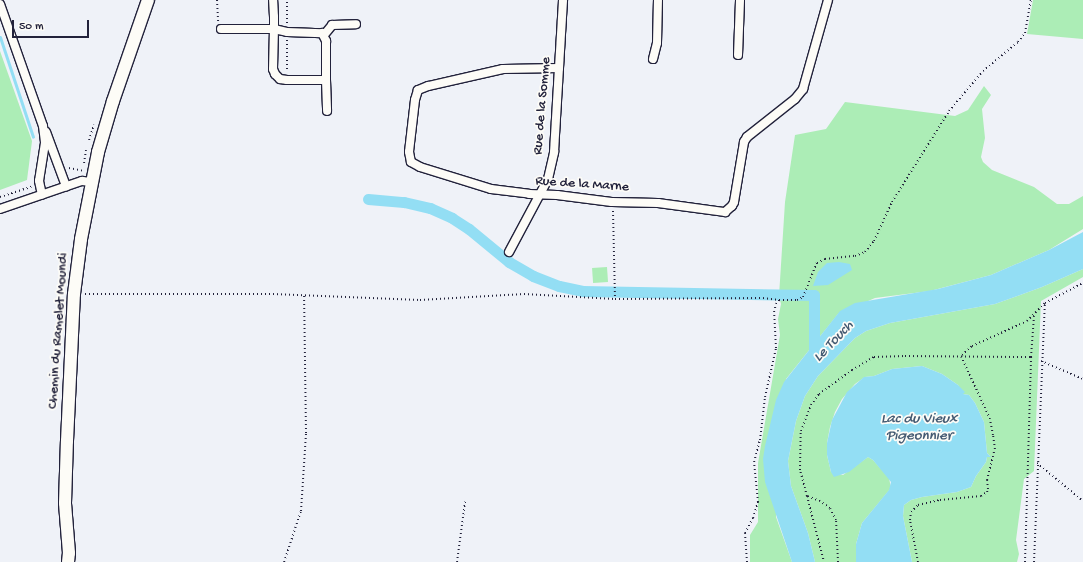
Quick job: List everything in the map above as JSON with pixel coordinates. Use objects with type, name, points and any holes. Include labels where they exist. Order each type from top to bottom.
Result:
[{"type":"main road","name":"Chemin du Ramelet Moundi","points":[[70,559],[65,503],[74,294],[92,182],[113,101],[148,0]]},
{"type":"street","points":[[274,0],[273,70],[276,76],[287,80],[326,80]]},
{"type":"street","name":"Rue de la Somme","points":[[509,252],[548,179],[554,152],[563,0]]},
{"type":"street","points":[[654,59],[657,43],[658,0]]},
{"type":"street","points":[[738,54],[740,0]]},
{"type":"street","name":"Rue de la Marne","points":[[559,68],[503,69],[423,87],[418,90],[415,100],[409,152],[412,162],[420,167],[492,188],[529,194],[612,202],[658,203],[721,213],[729,210],[734,202],[744,142],[747,137],[795,99],[803,89],[828,0]]},
{"type":"street","points":[[0,4],[66,186]]},
{"type":"street","points":[[324,35],[332,25],[356,24]]},
{"type":"street","points":[[221,29],[274,29],[287,32],[313,32],[324,35]]},
{"type":"street","points":[[324,35],[326,40],[327,111]]},
{"type":"street","points":[[39,196],[39,182],[44,143],[43,126]]},
{"type":"street","points":[[0,209],[82,181],[92,182]]},
{"type":"path","points":[[217,0],[218,24],[221,29]]},
{"type":"path","points":[[74,294],[304,295],[420,300],[524,294],[615,299],[763,298],[797,300],[803,297],[817,263],[825,259],[855,256],[866,252],[874,242],[892,202],[949,111],[983,71],[1018,42],[1025,33],[1031,0]]},
{"type":"path","points":[[0,197],[34,186],[39,196]]},
{"type":"path","points":[[612,202],[615,299]]},
{"type":"path","points":[[961,356],[972,346],[1027,322],[1045,304],[1083,283]]},
{"type":"path","points":[[284,562],[301,511],[306,433],[304,295]]},
{"type":"path","points":[[747,562],[745,533],[753,518],[758,502],[754,462],[760,440],[765,397],[776,348],[774,312],[779,300]]},
{"type":"path","points":[[1034,562],[1041,361],[1045,304]]},
{"type":"path","points":[[1025,562],[1031,357],[1034,316]]},
{"type":"path","points":[[918,562],[910,520],[911,512],[914,508],[918,505],[940,500],[981,496],[987,492],[988,489],[987,480],[995,449],[990,419],[961,356]]},
{"type":"path","points":[[824,562],[800,470],[801,431],[811,405],[819,394],[852,370],[874,358],[961,356],[1031,357]]},
{"type":"path","points":[[1041,361],[1083,379]]},
{"type":"path","points":[[1038,463],[1083,501]]},
{"type":"path","points":[[807,496],[820,501],[830,508],[836,520],[838,562]]},
{"type":"path","points":[[457,562],[465,502]]},
{"type":"green space","points":[[1033,0],[1083,0],[1083,39],[1027,34]]},
{"type":"green space","points":[[0,51],[32,141],[27,180],[0,190]]},
{"type":"green space","points":[[984,86],[991,95],[982,109],[985,138],[981,157],[983,162],[992,170],[1034,187],[1057,204],[1069,204],[1083,196],[1083,229],[1049,250],[991,275],[930,291],[875,298],[838,314],[786,379],[776,517],[792,562],[750,562],[750,535],[758,522],[758,463],[780,335],[778,319],[781,304],[779,296],[785,202],[795,135],[826,129],[845,102],[955,116],[968,110]]},
{"type":"green space","points":[[607,267],[608,282],[593,283],[592,268]]},
{"type":"green space","points":[[1083,269],[1083,277],[1041,301],[1034,471],[1024,479],[1016,540],[1019,554],[1017,562],[912,562],[903,516],[904,505],[911,500],[922,497],[957,492],[971,487],[976,476],[986,462],[987,457],[990,456],[987,453],[984,422],[975,403],[969,395],[963,394],[958,385],[942,374],[922,366],[892,369],[874,376],[865,377],[855,384],[842,399],[835,412],[827,443],[827,455],[831,472],[843,475],[868,457],[873,460],[889,478],[891,488],[862,523],[856,544],[856,562],[815,562],[808,533],[791,486],[788,461],[796,421],[805,396],[818,376],[855,338],[866,331],[890,323],[995,304],[1042,287]]},
{"type":"water","name":"Le Touch","points":[[1083,232],[1083,269],[1042,287],[995,304],[890,323],[866,331],[855,338],[818,376],[805,396],[796,421],[788,461],[791,486],[808,533],[815,562],[792,562],[765,482],[763,459],[765,446],[776,400],[784,382],[840,311],[855,303],[938,289],[991,275],[1049,250]]},
{"type":"water","points":[[839,262],[850,264],[852,270],[828,285],[813,286],[818,272],[827,263]]},
{"type":"water","name":"Lac du Vieux Pigeonnier","points":[[922,366],[942,374],[958,385],[965,392],[963,394],[969,395],[975,403],[984,422],[987,453],[991,457],[987,457],[986,462],[976,476],[971,487],[957,492],[922,497],[911,500],[904,505],[903,516],[912,562],[856,562],[856,544],[862,523],[889,490],[891,482],[873,460],[868,457],[849,472],[834,477],[831,472],[827,455],[827,443],[832,420],[847,392],[864,377],[874,376],[892,369]]},
{"type":"waterway","points":[[0,37],[33,137]]},
{"type":"waterway","name":"Le Touch","points":[[368,199],[404,202],[430,208],[452,218],[469,229],[509,262],[533,276],[559,286],[582,291],[814,295],[814,356]]}]
